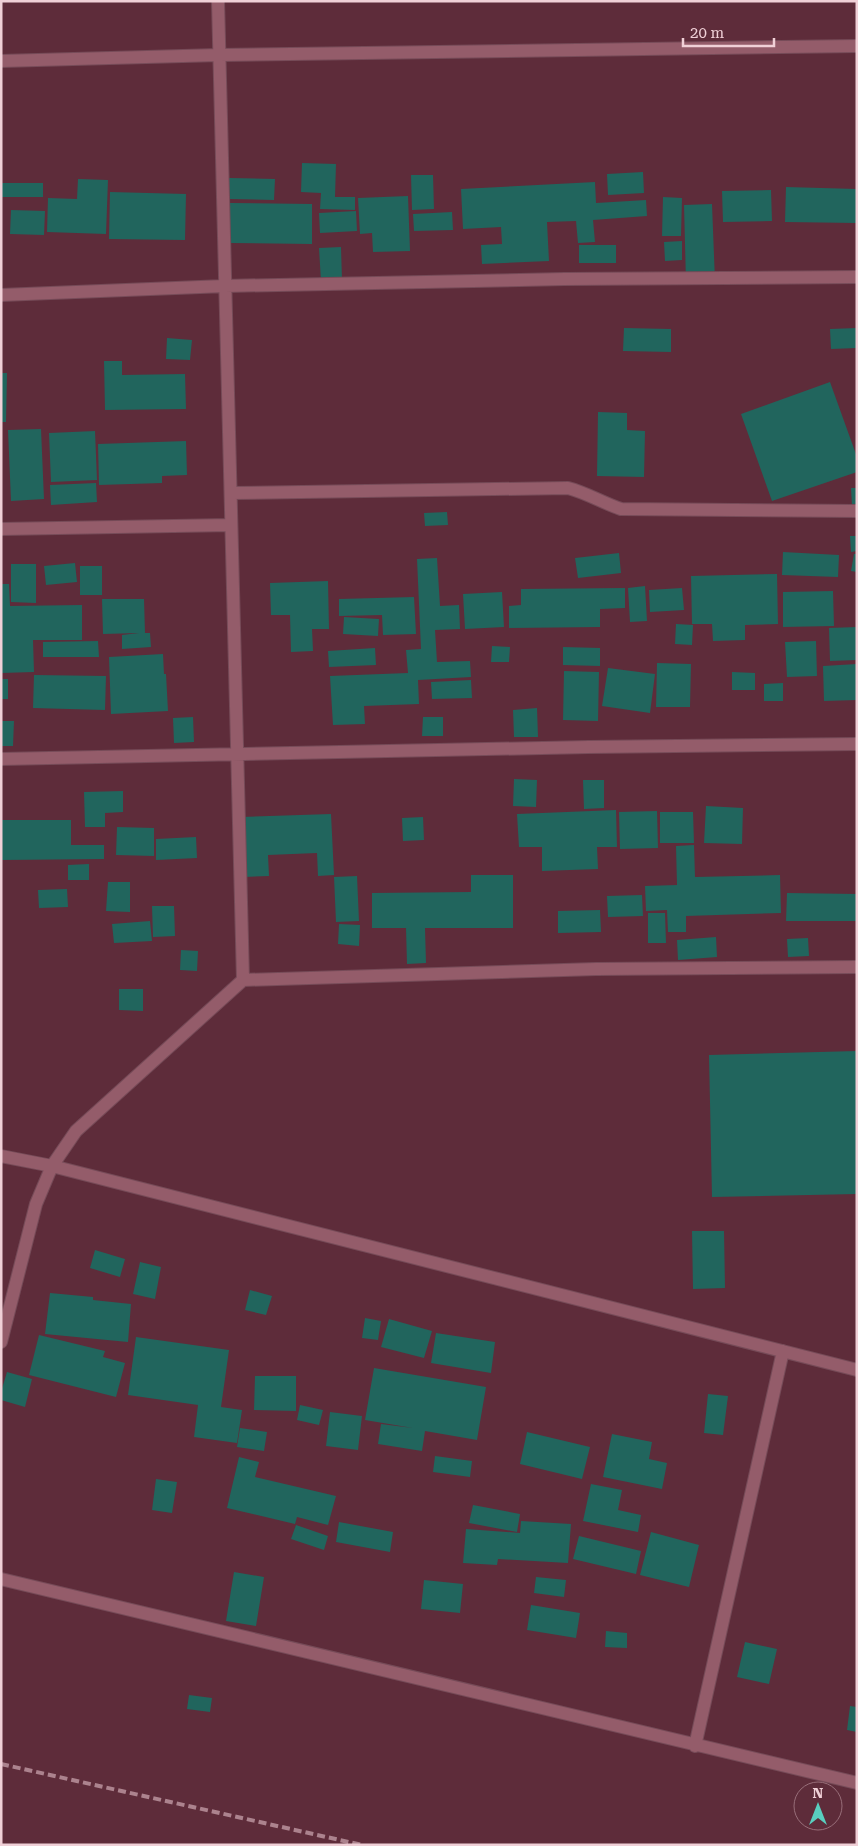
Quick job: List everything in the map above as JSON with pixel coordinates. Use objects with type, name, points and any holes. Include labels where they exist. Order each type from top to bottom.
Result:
[{"type":"street","points":[[218,1],[243,980]]},
{"type":"street","points":[[1,61],[219,55],[857,46]]},
{"type":"street","points":[[1,295],[225,286],[565,279],[857,277]]},
{"type":"street","points":[[231,493],[568,488],[586,493],[604,504],[621,508],[857,511]]},
{"type":"street","points":[[1,529],[231,525]]},
{"type":"street","points":[[1,759],[237,753],[857,744]]},
{"type":"street","points":[[1,1342],[36,1204],[52,1166],[76,1130],[243,980],[596,969],[857,967]]},
{"type":"street","points":[[1,1156],[52,1166],[857,1370]]},
{"type":"street","points":[[695,1746],[783,1351]]},
{"type":"street","points":[[1,1579],[695,1746],[857,1783]]},
{"type":"building","points":[[302,163],[336,164],[335,197],[355,197],[355,210],[320,209],[321,193],[301,192]]},
{"type":"building","points":[[643,172],[644,193],[608,195],[607,174]]},
{"type":"building","points":[[411,175],[433,175],[434,209],[412,210]]},
{"type":"building","points":[[229,178],[275,179],[274,200],[229,199]]},
{"type":"building","points":[[78,179],[108,180],[106,234],[47,232],[48,198],[77,199]]},
{"type":"building","points":[[595,182],[596,203],[646,200],[647,216],[593,220],[595,242],[578,243],[576,221],[547,222],[549,261],[482,264],[481,245],[502,244],[501,227],[463,229],[461,189]]},
{"type":"building","points":[[1,183],[43,183],[43,197],[1,197]]},
{"type":"building","points":[[786,187],[857,189],[857,223],[785,222]]},
{"type":"building","points":[[771,190],[772,221],[723,222],[722,191]]},
{"type":"building","points":[[110,192],[186,194],[185,240],[109,239]]},
{"type":"building","points":[[408,196],[410,251],[373,252],[372,233],[360,234],[358,198]]},
{"type":"building","points":[[663,197],[682,198],[681,236],[662,236]]},
{"type":"building","points":[[230,203],[312,204],[312,244],[230,243]]},
{"type":"building","points":[[712,204],[715,281],[686,282],[684,205]]},
{"type":"building","points":[[11,210],[45,211],[44,235],[10,234]]},
{"type":"building","points":[[356,211],[357,231],[320,233],[319,213]]},
{"type":"building","points":[[452,212],[453,230],[414,231],[413,214]]},
{"type":"building","points":[[682,241],[682,260],[665,261],[664,242]]},
{"type":"building","points":[[579,245],[616,245],[616,263],[579,263]]},
{"type":"building","points":[[341,247],[342,280],[321,281],[319,248]]},
{"type":"building","points":[[624,328],[671,329],[671,352],[623,351]]},
{"type":"building","points":[[857,328],[857,348],[831,349],[830,329]]},
{"type":"building","points":[[167,338],[192,340],[190,360],[166,359]]},
{"type":"building","points":[[104,361],[122,361],[122,375],[185,374],[186,409],[105,410]]},
{"type":"building","points":[[1,373],[7,373],[6,422],[1,422]]},
{"type":"building","points":[[830,382],[857,457],[857,472],[772,501],[741,414]]},
{"type":"building","points":[[598,412],[627,413],[627,430],[645,431],[644,477],[597,476]]},
{"type":"building","points":[[41,429],[44,499],[11,501],[8,430]]},
{"type":"building","points":[[95,431],[97,480],[51,482],[49,433]]},
{"type":"building","points":[[186,441],[187,475],[162,476],[162,483],[99,485],[98,444]]},
{"type":"building","points":[[96,483],[97,502],[51,505],[50,485]]},
{"type":"building","points":[[851,488],[857,488],[857,505],[852,506]]},
{"type":"building","points":[[447,512],[448,525],[425,526],[424,513]]},
{"type":"building","points":[[850,536],[857,536],[857,551],[851,552]]},
{"type":"building","points":[[783,552],[839,555],[838,577],[782,575]]},
{"type":"building","points":[[619,553],[621,573],[578,578],[575,558]]},
{"type":"building","points":[[854,554],[857,554],[857,572],[851,571]]},
{"type":"building","points":[[437,558],[440,606],[459,605],[460,629],[435,630],[437,662],[470,661],[471,677],[418,680],[419,704],[364,706],[365,724],[333,725],[330,676],[408,673],[406,650],[421,649],[417,559]]},
{"type":"building","points":[[75,563],[77,582],[46,585],[44,566]]},
{"type":"building","points":[[11,564],[36,564],[36,603],[11,602]]},
{"type":"building","points":[[80,566],[102,566],[102,595],[80,595]]},
{"type":"building","points":[[777,574],[778,624],[745,625],[745,640],[713,641],[712,624],[692,624],[691,576]]},
{"type":"building","points":[[328,581],[329,629],[312,629],[313,651],[291,652],[290,615],[271,615],[270,583]]},
{"type":"building","points":[[1,584],[9,584],[10,606],[82,605],[82,640],[33,640],[34,672],[1,673]]},
{"type":"building","points":[[645,586],[647,621],[630,622],[628,588]]},
{"type":"building","points":[[625,588],[625,608],[600,609],[600,627],[509,628],[509,606],[521,605],[521,589]]},
{"type":"building","points":[[682,588],[684,610],[650,612],[649,590]]},
{"type":"building","points":[[833,591],[834,626],[783,627],[783,592]]},
{"type":"building","points":[[502,592],[504,627],[465,629],[463,594]]},
{"type":"building","points":[[414,597],[416,634],[383,635],[382,615],[339,616],[339,599]]},
{"type":"building","points":[[102,599],[144,599],[145,633],[150,633],[151,647],[122,649],[122,635],[139,633],[103,634]]},
{"type":"building","points":[[344,617],[379,619],[378,636],[343,634]]},
{"type":"building","points":[[676,624],[693,625],[692,645],[675,644]]},
{"type":"building","points":[[857,627],[857,660],[830,661],[829,628]]},
{"type":"building","points":[[98,641],[99,657],[43,657],[43,642]]},
{"type":"building","points":[[816,641],[817,676],[787,677],[785,642]]},
{"type":"building","points":[[492,646],[510,647],[509,662],[491,662]]},
{"type":"building","points":[[563,647],[600,648],[600,666],[563,665]]},
{"type":"building","points":[[375,648],[376,665],[329,667],[328,651]]},
{"type":"building","points":[[163,654],[168,711],[111,714],[109,657]]},
{"type":"building","points":[[657,663],[691,664],[690,707],[656,707]]},
{"type":"building","points":[[857,664],[857,700],[824,701],[823,666]]},
{"type":"building","points":[[608,668],[655,674],[650,713],[602,706]]},
{"type":"building","points":[[564,671],[599,672],[598,721],[563,720]]},
{"type":"building","points":[[732,672],[755,673],[755,690],[732,690]]},
{"type":"building","points":[[34,675],[106,676],[105,710],[33,708]]},
{"type":"building","points":[[1,679],[8,679],[8,699],[1,699]]},
{"type":"building","points":[[471,680],[472,698],[432,699],[431,682]]},
{"type":"building","points":[[783,683],[783,701],[764,701],[764,684]]},
{"type":"building","points":[[537,708],[538,737],[514,737],[513,710]]},
{"type":"building","points":[[193,717],[194,742],[174,743],[173,718]]},
{"type":"building","points":[[423,717],[443,717],[443,736],[422,736]]},
{"type":"building","points":[[1,721],[14,721],[13,746],[1,746]]},
{"type":"building","points":[[514,779],[537,780],[536,807],[513,806]]},
{"type":"building","points":[[583,780],[604,780],[604,808],[584,809]]},
{"type":"building","points":[[123,791],[123,812],[105,813],[105,827],[85,827],[84,792]]},
{"type":"building","points":[[706,806],[743,808],[742,844],[704,843]]},
{"type":"building","points":[[616,810],[617,847],[597,847],[598,869],[542,871],[542,847],[519,847],[517,814]]},
{"type":"building","points":[[657,811],[658,848],[620,849],[619,812]]},
{"type":"building","points":[[660,812],[693,812],[694,843],[660,843]]},
{"type":"building","points":[[331,814],[334,875],[318,876],[317,853],[268,855],[269,876],[243,877],[241,817]]},
{"type":"building","points":[[423,817],[424,840],[403,841],[402,818]]},
{"type":"building","points":[[1,820],[71,820],[71,845],[104,845],[104,859],[1,860]]},
{"type":"building","points":[[117,827],[154,828],[154,856],[116,855]]},
{"type":"building","points":[[196,837],[197,858],[156,860],[156,839]]},
{"type":"building","points":[[694,845],[695,877],[780,875],[781,913],[686,916],[686,932],[668,932],[667,910],[646,911],[645,886],[677,885],[676,846]]},
{"type":"building","points":[[89,864],[89,880],[68,880],[68,865]]},
{"type":"building","points":[[471,875],[513,875],[513,928],[425,928],[426,963],[407,964],[406,928],[372,928],[372,893],[471,892]]},
{"type":"building","points":[[357,876],[359,921],[336,922],[334,877]]},
{"type":"building","points":[[108,882],[130,882],[130,912],[106,911]]},
{"type":"building","points":[[67,889],[68,907],[39,908],[38,890]]},
{"type":"building","points":[[787,893],[857,894],[857,921],[786,921]]},
{"type":"building","points":[[642,895],[643,916],[608,917],[607,896]]},
{"type":"building","points":[[152,906],[174,906],[175,936],[153,937]]},
{"type":"building","points":[[600,910],[601,932],[558,933],[558,911]]},
{"type":"building","points":[[648,913],[665,913],[666,943],[648,943]]},
{"type":"building","points":[[150,921],[152,941],[114,943],[112,924]]},
{"type":"building","points":[[339,924],[360,925],[359,946],[338,944]]},
{"type":"building","points":[[716,937],[717,957],[678,960],[677,940]]},
{"type":"building","points":[[808,938],[809,956],[788,957],[787,939]]},
{"type":"building","points":[[181,950],[198,951],[197,971],[180,970]]},
{"type":"building","points":[[119,989],[143,989],[143,1011],[119,1010]]},
{"type":"building","points":[[857,1051],[857,1194],[712,1197],[709,1055]]},
{"type":"building","points":[[692,1231],[724,1231],[725,1288],[693,1289]]},
{"type":"building","points":[[95,1250],[125,1259],[120,1277],[90,1268]]},
{"type":"building","points":[[140,1262],[161,1267],[155,1299],[133,1294]]},
{"type":"building","points":[[250,1290],[272,1296],[266,1315],[245,1310]]},
{"type":"building","points":[[50,1293],[93,1297],[93,1300],[131,1304],[128,1342],[45,1334]]},
{"type":"building","points":[[365,1318],[381,1321],[378,1340],[362,1338]]},
{"type":"building","points":[[389,1319],[432,1331],[424,1358],[381,1347]]},
{"type":"building","points":[[436,1333],[495,1342],[491,1373],[431,1363]]},
{"type":"building","points":[[39,1335],[105,1351],[103,1357],[125,1363],[116,1397],[29,1375]]},
{"type":"building","points":[[136,1337],[229,1350],[221,1407],[242,1410],[237,1443],[194,1437],[198,1405],[128,1395]]},
{"type":"building","points":[[374,1368],[486,1387],[477,1440],[425,1431],[422,1451],[378,1444],[381,1424],[413,1428],[365,1420]]},
{"type":"building","points":[[7,1372],[32,1379],[25,1407],[1,1400],[1,1392]]},
{"type":"building","points":[[255,1376],[296,1376],[296,1411],[254,1410]]},
{"type":"building","points":[[708,1394],[728,1396],[723,1435],[704,1433]]},
{"type":"building","points":[[300,1405],[323,1410],[319,1425],[297,1420]]},
{"type":"building","points":[[330,1412],[362,1416],[358,1450],[326,1446]]},
{"type":"building","points":[[240,1428],[267,1432],[264,1451],[237,1447]]},
{"type":"building","points":[[527,1432],[590,1447],[582,1479],[520,1464]]},
{"type":"building","points":[[612,1434],[652,1442],[649,1459],[667,1463],[662,1489],[603,1477]]},
{"type":"building","points":[[435,1456],[472,1461],[470,1477],[433,1472]]},
{"type":"building","points":[[239,1457],[259,1462],[255,1477],[336,1496],[328,1525],[297,1517],[295,1524],[227,1508]]},
{"type":"building","points":[[156,1479],[177,1482],[172,1513],[152,1510]]},
{"type":"building","points":[[591,1484],[622,1490],[618,1510],[641,1515],[638,1532],[583,1521]]},
{"type":"building","points":[[473,1505],[520,1514],[517,1532],[469,1523]]},
{"type":"building","points":[[521,1521],[571,1524],[568,1563],[498,1559],[497,1565],[463,1563],[466,1529],[520,1533]]},
{"type":"building","points":[[339,1522],[393,1532],[390,1552],[336,1542]]},
{"type":"building","points":[[296,1525],[328,1536],[324,1550],[291,1539]]},
{"type":"building","points":[[651,1532],[699,1545],[689,1587],[640,1575]]},
{"type":"building","points":[[579,1536],[641,1551],[636,1574],[573,1559]]},
{"type":"building","points":[[234,1572],[264,1577],[256,1626],[226,1621]]},
{"type":"building","points":[[536,1577],[566,1580],[564,1597],[534,1593]]},
{"type":"building","points":[[424,1580],[463,1584],[460,1613],[421,1609]]},
{"type":"building","points":[[531,1605],[580,1613],[576,1638],[527,1630]]},
{"type":"building","points":[[606,1631],[627,1633],[627,1648],[605,1647]]},
{"type":"building","points":[[745,1642],[777,1649],[769,1684],[737,1677]]},
{"type":"building","points":[[189,1695],[212,1698],[210,1712],[187,1709]]},
{"type":"building","points":[[850,1706],[857,1707],[857,1732],[847,1730]]},
{"type":"railway","points":[[1,1764],[362,1845]]}]
